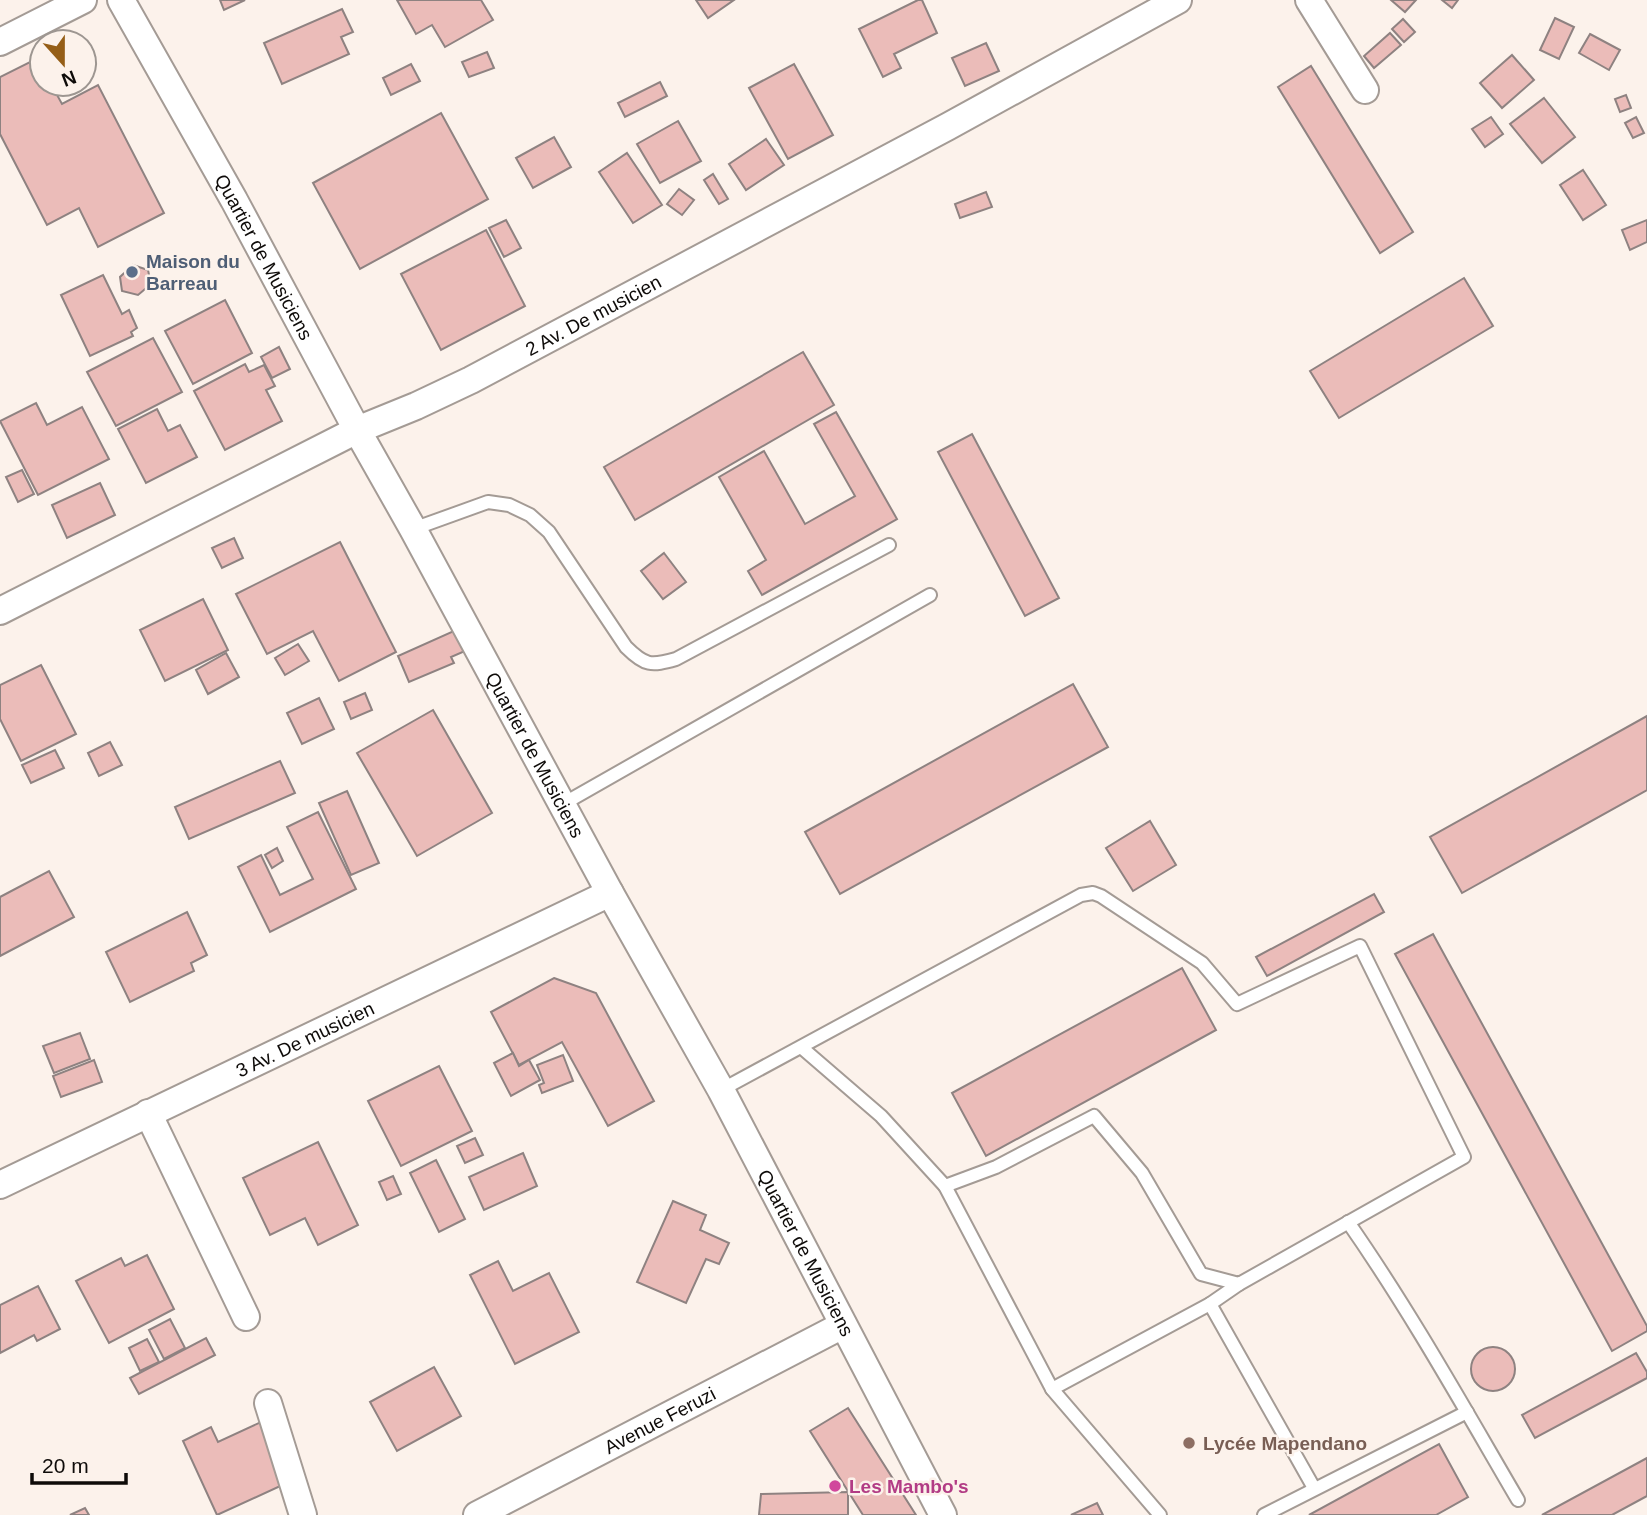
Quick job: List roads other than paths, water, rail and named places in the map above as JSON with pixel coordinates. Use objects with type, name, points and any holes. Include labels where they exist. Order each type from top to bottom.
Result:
[{"type":"street","points":[[0,42],[83,0]]},
{"type":"street","name":"Quartier de Musiciens","points":[[121,0],[234,200],[610,893],[721,1090],[943,1515]]},
{"type":"street","name":"2 Av. De musicien","points":[[0,611],[357,430],[471,380],[947,127],[1178,0]]},
{"type":"street","points":[[1309,0],[1364,90]]},
{"type":"street","name":"3 Av. De musicien","points":[[0,1185],[610,893]]},
{"type":"street","points":[[148,1113],[246,1317]]},
{"type":"street","name":"Avenue Feruzi","points":[[477,1515],[843,1325]]},
{"type":"street","points":[[268,1403],[303,1515]]},
{"type":"lane","points":[[414,529],[488,502],[509,505],[530,514],[549,532],[626,646],[640,661],[657,664],[676,659],[889,545]]},
{"type":"lane","points":[[563,804],[930,595]]},
{"type":"lane","points":[[721,1090],[1082,895],[1093,893],[1101,896],[1202,963],[1237,1004],[1360,946],[1464,1157],[1239,1284],[1210,1304],[1052,1389]]},
{"type":"lane","points":[[801,1047],[881,1116],[945,1186],[1052,1389],[1160,1515]]},
{"type":"lane","points":[[945,1186],[996,1167],[1094,1116],[1142,1173],[1201,1274],[1239,1284]]},
{"type":"lane","points":[[1348,1222],[1379,1266],[1518,1500]]},
{"type":"lane","points":[[1210,1304],[1314,1488]]},
{"type":"lane","points":[[1264,1515],[1467,1412]]},
{"type":"place","name":"Maison du Barreau","points":[[132,272]]},
{"type":"place","name":"Lycée Mapendano","points":[[1189,1443]]},
{"type":"place","name":"Les Mambo's","points":[[835,1486]]}]
